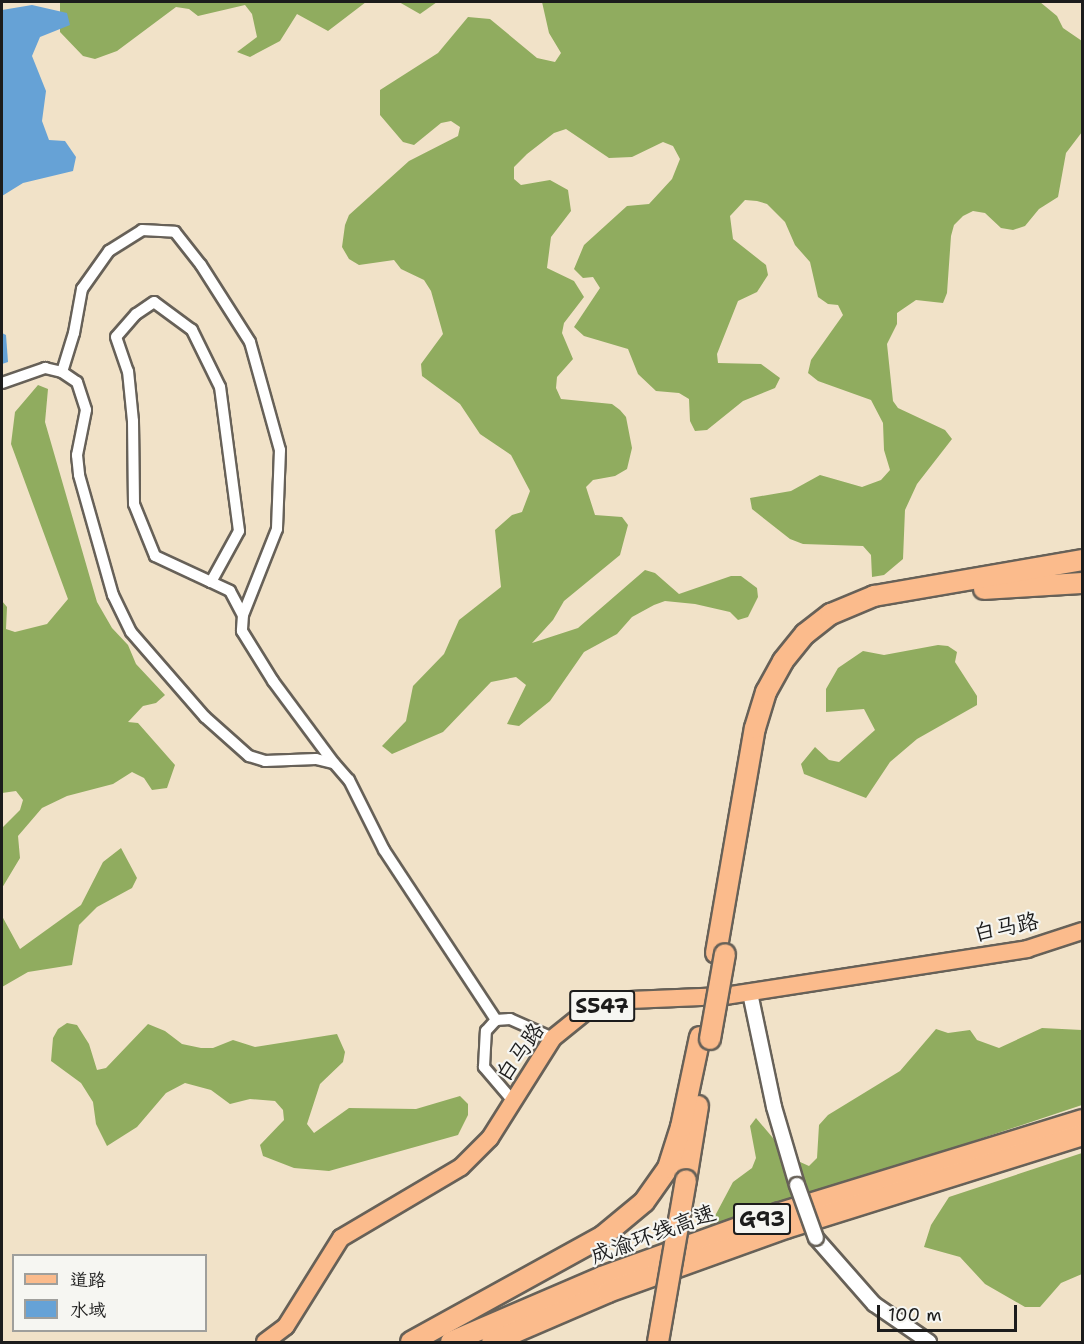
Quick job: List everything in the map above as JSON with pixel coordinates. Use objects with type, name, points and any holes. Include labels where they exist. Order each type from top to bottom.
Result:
[{"type":"highway","points":[[721,953],[755,728],[766,692],[783,661],[805,634],[831,614],[873,596],[1083,560]]},
{"type":"highway","points":[[658,1342],[686,1180],[705,1038],[764,730],[775,697],[811,642],[838,621],[910,599],[986,588],[1083,583]]},
{"type":"highway","points":[[411,1342],[603,1236],[644,1202],[668,1168],[705,1038]]},
{"type":"highway","name":"成渝环线高速","points":[[451,1342],[602,1277],[780,1213],[1083,1120]]},
{"type":"highway","name":"成渝环线高速","points":[[492,1342],[608,1292],[786,1228],[1083,1135]]},
{"type":"main road","name":"白马路","points":[[265,1342],[286,1326],[341,1238],[461,1167],[490,1137],[553,1038],[589,1009],[630,1000],[750,993],[1027,949],[1083,931]]},
{"type":"street","points":[[62,372],[74,333],[82,289],[109,251],[142,230],[175,232],[201,266],[250,342],[280,450],[277,529],[243,615],[242,631],[273,681],[349,780],[384,850],[496,1020]]},
{"type":"street","points":[[211,582],[239,531],[220,387],[192,330],[153,302],[136,314],[116,337],[128,371],[133,421],[134,504],[155,556],[230,591],[243,615]]},
{"type":"street","points":[[2,383],[45,368],[62,372],[76,382],[84,396],[85,430],[77,455],[79,475],[113,595],[131,632],[212,723],[249,756],[265,761],[316,759],[334,763]]},
{"type":"street","points":[[750,993],[774,1107],[797,1185],[816,1238],[874,1304],[929,1342]]},
{"type":"street","points":[[513,1101],[484,1066],[486,1031],[496,1020],[510,1019],[553,1038]]},
{"type":"green space","points":[[60,2],[366,2],[328,31],[297,14],[280,41],[250,57],[237,52],[257,37],[252,14],[245,5],[198,16],[189,9],[176,7],[117,51],[95,59],[83,56],[60,32]]},
{"type":"green space","points":[[399,2],[437,2],[420,14]]},
{"type":"green space","points":[[542,2],[1040,2],[1057,16],[1063,28],[1082,41],[1082,132],[1066,153],[1058,197],[1039,209],[1025,226],[1013,230],[1001,228],[985,213],[973,211],[963,216],[954,225],[951,236],[947,293],[943,303],[916,300],[897,313],[897,324],[887,344],[893,401],[898,408],[945,430],[952,439],[917,484],[905,510],[903,559],[884,575],[872,577],[871,555],[863,546],[803,544],[790,539],[752,509],[750,498],[791,491],[820,475],[862,487],[881,480],[890,470],[884,450],[883,423],[871,400],[818,381],[808,373],[811,360],[843,315],[838,305],[828,304],[818,297],[810,262],[795,245],[785,222],[767,204],[757,201],[745,200],[730,216],[733,239],[766,265],[768,275],[757,292],[738,301],[717,354],[718,363],[761,364],[780,378],[775,388],[743,401],[707,430],[695,431],[690,421],[689,399],[679,393],[656,391],[638,374],[628,349],[584,336],[574,327],[600,288],[593,277],[583,278],[574,269],[584,245],[627,206],[649,204],[672,179],[680,159],[673,146],[663,142],[632,157],[609,158],[566,129],[554,133],[527,154],[514,167],[514,179],[521,185],[550,180],[568,190],[571,211],[551,237],[547,268],[574,281],[584,297],[564,323],[562,333],[573,359],[557,377],[556,388],[561,399],[612,404],[620,410],[626,417],[632,448],[627,469],[615,476],[593,480],[586,487],[595,515],[622,517],[628,525],[620,555],[564,601],[553,620],[532,643],[578,628],[645,570],[655,573],[679,594],[731,576],[741,576],[757,588],[758,597],[748,617],[738,620],[730,612],[695,604],[665,601],[654,605],[632,617],[617,634],[584,652],[550,701],[519,726],[507,724],[526,685],[516,677],[491,682],[443,732],[392,754],[382,746],[406,721],[413,686],[444,654],[459,620],[501,587],[495,530],[512,515],[522,512],[530,491],[511,455],[480,434],[460,404],[422,376],[421,364],[443,334],[431,291],[424,280],[401,269],[394,260],[359,265],[349,259],[342,247],[345,225],[349,215],[409,161],[458,136],[460,127],[451,121],[441,123],[414,145],[403,142],[380,115],[380,90],[438,53],[468,17],[490,19],[537,58],[555,62],[561,53],[549,33]]},
{"type":"green space","points":[[38,385],[48,389],[45,422],[97,602],[112,628],[128,645],[136,664],[165,695],[156,703],[143,706],[128,722],[138,723],[175,765],[167,788],[152,790],[144,778],[132,772],[113,784],[67,796],[42,808],[18,836],[20,858],[2,888],[2,828],[20,810],[23,800],[16,791],[2,793],[2,601],[7,607],[6,629],[15,632],[47,624],[68,599],[11,444],[15,412]]},
{"type":"green space","points":[[938,645],[948,646],[957,652],[955,662],[977,696],[977,705],[917,739],[890,762],[866,798],[804,774],[801,764],[815,747],[829,760],[839,762],[875,730],[864,709],[826,712],[826,689],[838,668],[863,651],[884,655]]},
{"type":"green space","points":[[121,848],[137,878],[132,888],[97,907],[79,925],[72,965],[28,972],[2,987],[2,916],[20,949],[81,905],[103,862]]},
{"type":"green space","points":[[67,1023],[77,1025],[89,1044],[97,1070],[106,1068],[148,1024],[165,1031],[182,1044],[201,1048],[213,1048],[233,1040],[255,1047],[337,1034],[345,1052],[343,1062],[320,1084],[307,1124],[314,1133],[349,1108],[416,1109],[460,1096],[468,1104],[468,1115],[458,1135],[329,1171],[294,1168],[263,1156],[260,1145],[284,1120],[283,1110],[275,1101],[250,1099],[230,1104],[211,1090],[185,1083],[166,1093],[137,1127],[107,1146],[96,1124],[93,1102],[81,1083],[51,1061],[53,1038],[58,1029]]},
{"type":"green space","points":[[1042,1028],[1082,1030],[1082,1105],[708,1229],[733,1182],[752,1168],[756,1158],[750,1126],[756,1118],[789,1157],[809,1166],[817,1158],[819,1125],[828,1115],[900,1071],[936,1029],[948,1033],[970,1030],[977,1040],[999,1048]]},
{"type":"green space","points":[[1082,1153],[1082,1274],[1061,1283],[1040,1307],[1025,1307],[985,1284],[960,1257],[924,1247],[931,1225],[949,1197]]},
{"type":"water","points":[[32,5],[67,13],[70,25],[40,37],[32,56],[46,91],[42,121],[49,140],[65,141],[76,157],[73,171],[23,183],[2,196],[2,10]]},
{"type":"water","points":[[2,333],[6,335],[8,362],[2,364]]}]
